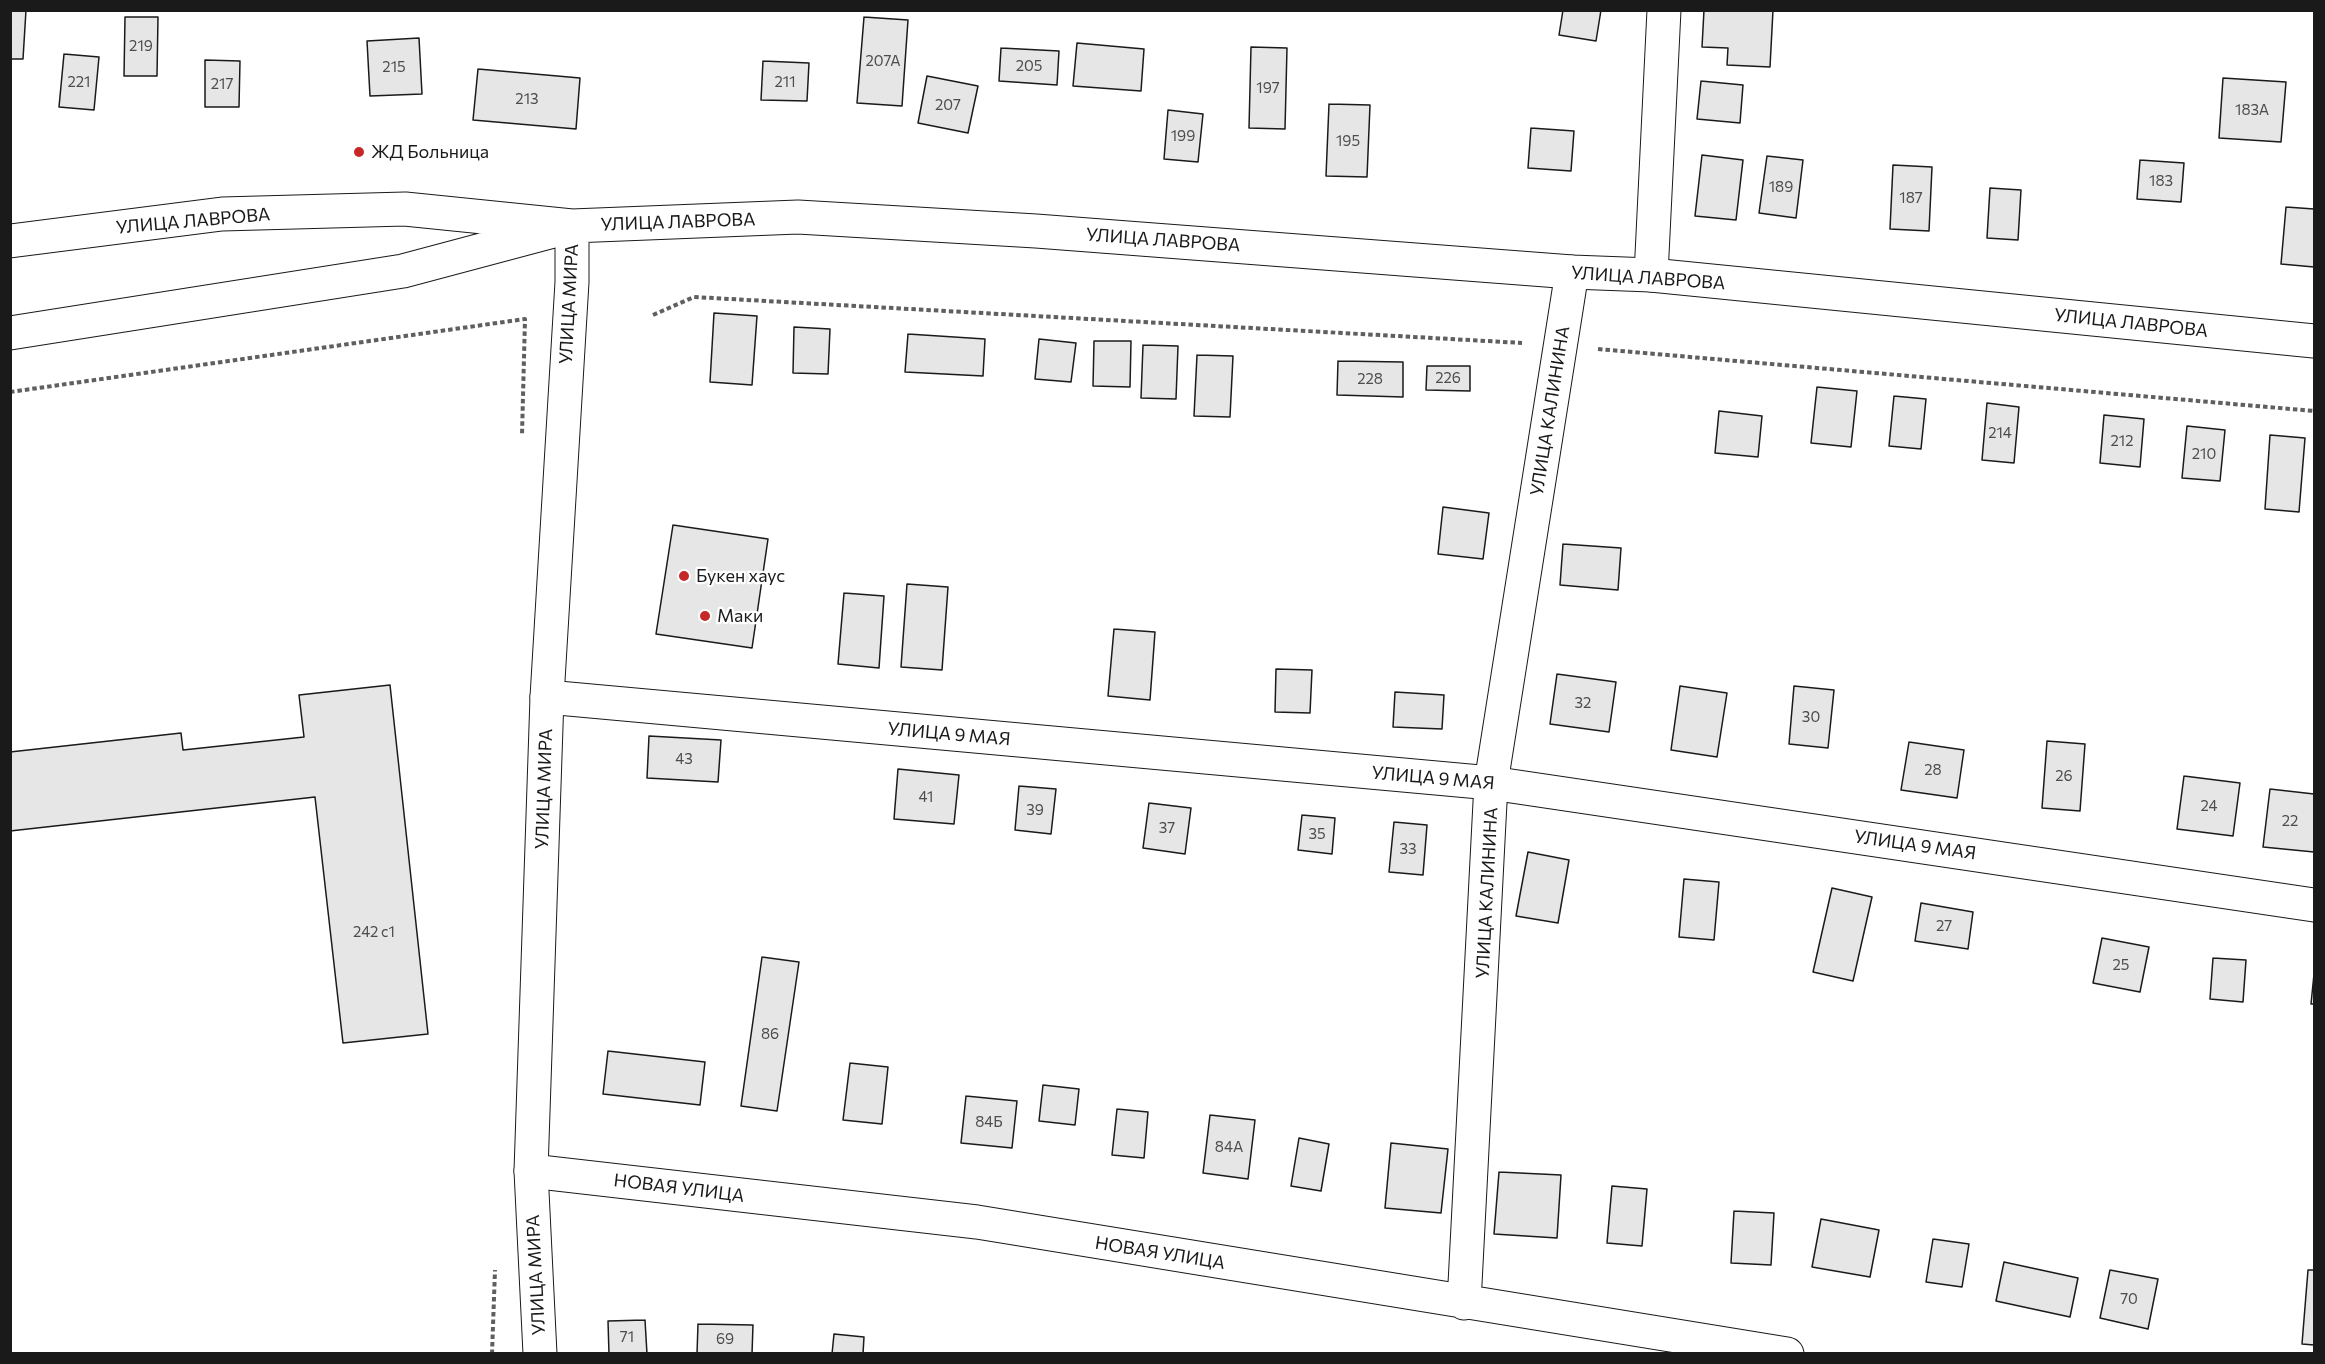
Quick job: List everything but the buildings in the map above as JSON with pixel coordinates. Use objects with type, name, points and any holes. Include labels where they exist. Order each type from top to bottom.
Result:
[{"type":"street","points":[[1651,276],[1664,10]]},
{"type":"street","name":"УЛИЦА ЛАВРОВА","points":[[10,241],[222,214],[405,209],[572,225],[798,218],[1036,231],[1651,276],[2314,341]]},
{"type":"street","points":[[10,333],[403,271],[572,225]]},
{"type":"street","name":"УЛИЦА МИРА","points":[[540,1353],[531,1171],[547,697],[572,282],[572,225]]},
{"type":"street","name":"УЛИЦА КАЛИНИНА","points":[[1464,1303],[1491,783],[1572,272]]},
{"type":"street","name":"УЛИЦА 9 МАЯ","points":[[547,697],[1491,783],[2314,905]]},
{"type":"street","name":"НОВАЯ УЛИЦА","points":[[531,1171],[977,1222],[1464,1303],[1787,1353]]},
{"type":"path","points":[[653,315],[694,297],[1561,346],[2314,411]]},
{"type":"path","points":[[10,392],[525,319]]},
{"type":"place","name":"ЖД Больница","points":[[359,152]]},
{"type":"place","name":"Букен хаус","points":[[684,576]]},
{"type":"place","name":"Маки","points":[[705,616]]}]
